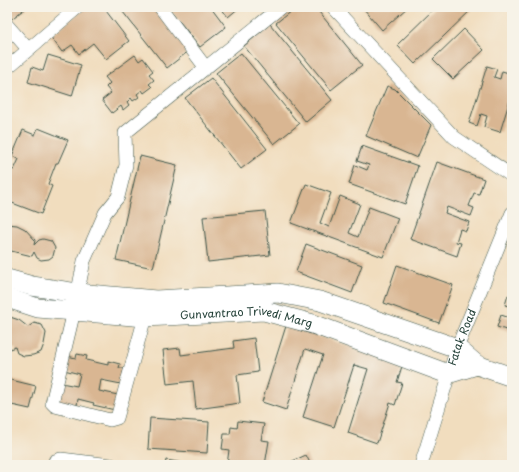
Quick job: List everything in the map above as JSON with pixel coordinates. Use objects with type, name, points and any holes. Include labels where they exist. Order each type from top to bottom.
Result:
[{"type":"street","points":[[7,68],[78,7]]},
{"type":"street","points":[[160,7],[206,68]]},
{"type":"street","points":[[145,317],[117,418],[110,420],[52,404],[84,261],[105,213],[118,197],[126,165],[125,133],[281,7]]},
{"type":"street","points":[[333,7],[454,137],[512,176]]},
{"type":"street","points":[[7,25],[28,50]]},
{"type":"street","name":"Fatak Road","points":[[421,465],[457,348],[512,213]]},
{"type":"street","points":[[7,279],[32,286],[75,302],[156,300],[177,307]]},
{"type":"street","points":[[264,303],[278,293],[320,301],[457,348],[477,365],[512,377]]},
{"type":"street","name":"Gunvantrao Trivedi Marg","points":[[7,298],[38,308],[75,302],[145,317],[177,307],[264,303],[313,324],[448,374]]},
{"type":"street","points":[[448,374],[477,365]]},
{"type":"street","points":[[54,465],[55,461],[61,459],[112,465]]},
{"type":"building","points":[[7,7],[27,7],[9,21],[7,19]]},
{"type":"building","points":[[87,7],[103,7],[129,41],[106,59],[93,43],[79,54],[72,45],[62,52],[50,36]]},
{"type":"building","points":[[119,7],[155,7],[190,50],[167,68]]},
{"type":"building","points":[[168,7],[211,7],[226,27],[200,47]]},
{"type":"building","points":[[220,7],[240,7],[228,17]]},
{"type":"building","points":[[296,7],[315,7],[362,65],[331,90],[276,23]]},
{"type":"building","points":[[408,7],[382,30],[363,8]]},
{"type":"building","points":[[436,7],[474,7],[415,64],[397,45]]},
{"type":"building","points":[[270,24],[332,100],[306,122],[244,46]]},
{"type":"building","points":[[464,29],[484,50],[453,79],[433,59]]},
{"type":"building","points":[[241,53],[299,124],[274,144],[216,73]]},
{"type":"building","points":[[48,55],[81,65],[72,96],[28,82],[32,67],[43,71]]},
{"type":"building","points":[[135,55],[139,61],[143,58],[153,71],[149,74],[154,80],[149,84],[152,87],[144,93],[142,90],[137,94],[139,97],[133,101],[131,98],[127,102],[129,105],[123,110],[121,106],[112,113],[102,100],[111,93],[106,87],[110,83],[105,77]]},
{"type":"building","points":[[487,66],[497,69],[494,77],[500,79],[502,71],[512,74],[512,93],[500,132],[484,127],[487,116],[481,114],[477,126],[469,123]]},
{"type":"building","points":[[211,78],[267,149],[241,169],[185,98]]},
{"type":"building","points":[[387,86],[395,89],[431,125],[417,158],[366,136]]},
{"type":"building","points":[[38,128],[68,140],[58,163],[56,163],[48,184],[52,186],[41,214],[7,201],[7,167],[14,170],[19,159],[12,156],[23,130],[35,135]]},
{"type":"building","points":[[362,146],[418,166],[405,204],[349,184],[355,165],[367,170],[369,165],[357,161]]},
{"type":"building","points":[[140,156],[177,165],[153,268],[116,260]]},
{"type":"building","points":[[437,162],[484,179],[479,194],[474,193],[469,206],[474,208],[471,216],[447,207],[445,213],[469,222],[466,231],[460,229],[456,242],[461,243],[457,256],[410,239]]},
{"type":"building","points":[[306,184],[331,193],[320,223],[329,227],[340,196],[360,204],[349,233],[358,237],[369,207],[398,218],[383,257],[291,223]]},
{"type":"building","points":[[265,211],[270,255],[208,262],[203,217]]},
{"type":"building","points":[[7,224],[17,225],[25,229],[35,240],[34,245],[39,240],[43,239],[51,241],[55,248],[53,256],[49,259],[41,260],[37,258],[34,252],[32,256],[7,250]]},
{"type":"building","points":[[306,244],[362,265],[352,293],[296,272]]},
{"type":"building","points":[[397,265],[453,285],[439,323],[384,303]]},
{"type":"building","points":[[508,295],[512,296],[512,307],[505,305]]},
{"type":"building","points":[[512,314],[512,332],[497,327],[501,315],[510,318]]},
{"type":"building","points":[[7,316],[19,320],[28,327],[34,323],[42,325],[46,333],[41,352],[24,356],[17,353],[15,347],[7,350]]},
{"type":"building","points":[[286,326],[403,363],[397,382],[402,383],[395,405],[390,403],[377,443],[348,433],[368,369],[354,365],[334,427],[303,417],[323,355],[305,349],[286,410],[262,402]]},
{"type":"building","points":[[254,338],[258,372],[237,375],[240,403],[196,409],[193,381],[167,384],[163,350],[180,348],[181,355],[234,348],[233,341]]},
{"type":"building","points":[[77,354],[87,356],[86,360],[108,365],[108,361],[120,364],[119,368],[124,368],[121,384],[101,380],[99,391],[118,395],[115,410],[93,405],[94,403],[78,399],[77,405],[57,401],[61,383],[77,386],[80,374],[64,370],[67,356],[76,358]]},
{"type":"building","points":[[7,379],[36,386],[30,409],[7,404]]},
{"type":"building","points":[[150,418],[209,422],[207,453],[148,449]]},
{"type":"building","points":[[238,421],[264,424],[261,440],[269,441],[265,465],[227,465],[229,450],[222,449],[224,434],[230,434],[231,427],[237,428]]},
{"type":"building","points":[[306,455],[311,465],[284,465]]},
{"type":"building","points":[[166,460],[189,464],[189,465],[165,465]]}]
